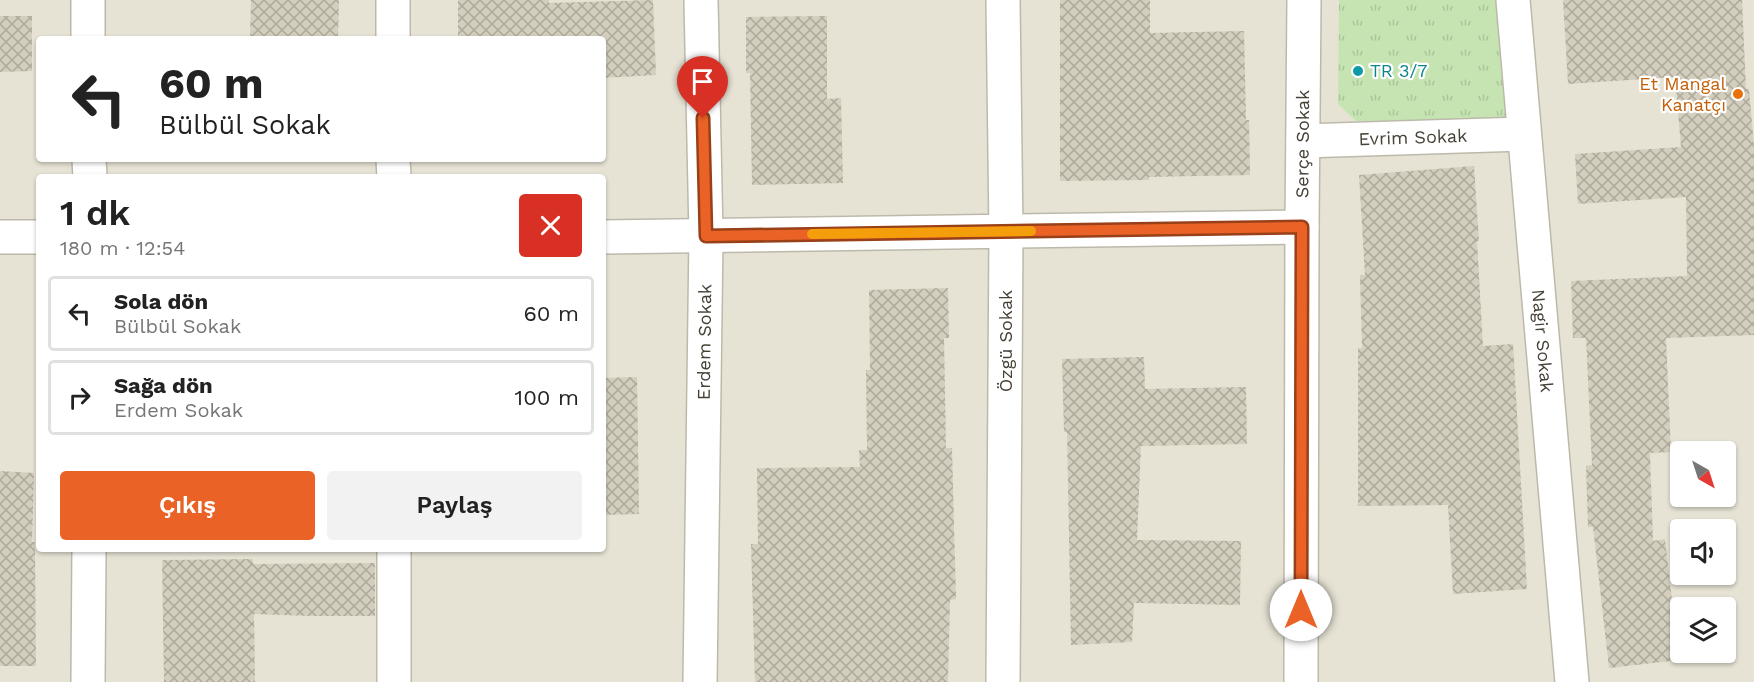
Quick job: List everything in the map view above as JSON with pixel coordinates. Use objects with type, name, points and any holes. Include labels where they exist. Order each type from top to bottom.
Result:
[{"type":"street","points":[[88,0],[88,36]]},
{"type":"street","points":[[393,0],[393,36]]},
{"type":"street","name":"Erdem Sokak","points":[[700,682],[706,236],[701,0]]},
{"type":"street","name":"Özgü Sokak","points":[[1003,0],[1006,232],[1003,682]]},
{"type":"street","name":"Serçe Sokak","points":[[1301,682],[1304,0]]},
{"type":"street","name":"Nagir Sokak","points":[[1512,0],[1572,682]]},
{"type":"street","name":"Evrim Sokak","points":[[1303,141],[1524,134]]},
{"type":"street","points":[[606,237],[1302,227]]},
{"type":"street","points":[[0,237],[36,237]]},
{"type":"street","points":[[88,682],[89,552]]},
{"type":"street","points":[[393,682],[394,552]]},
{"type":"shaded area","points":[[0,0],[1754,0],[1754,682],[0,682]]},
{"type":"green space","points":[[1339,0],[1505,0],[1508,120],[1356,121],[1338,104]]},
{"type":"building","points":[[251,0],[339,0],[338,36],[250,36]]},
{"type":"building","points":[[458,0],[549,0],[549,3],[653,0],[656,75],[606,78],[606,36],[458,36]]},
{"type":"building","points":[[1060,0],[1150,0],[1150,33],[1244,31],[1250,175],[1149,177],[1149,180],[1060,181]]},
{"type":"building","points":[[1563,0],[1742,0],[1746,89],[1749,89],[1754,146],[1754,335],[1666,338],[1670,452],[1650,453],[1653,541],[1665,539],[1672,597],[1670,661],[1609,668],[1593,527],[1588,527],[1586,466],[1592,465],[1586,338],[1573,338],[1571,281],[1687,276],[1686,197],[1578,204],[1575,154],[1681,147],[1675,77],[1568,84]]},
{"type":"building","points":[[0,16],[32,16],[32,71],[0,72]]},
{"type":"building","points":[[827,16],[827,99],[841,98],[843,183],[752,185],[750,73],[746,73],[746,17]]},
{"type":"building","points":[[1474,166],[1483,346],[1513,344],[1527,589],[1453,594],[1448,505],[1358,506],[1358,348],[1362,348],[1360,275],[1365,275],[1359,175]]},
{"type":"building","points":[[948,288],[949,338],[944,338],[946,448],[952,448],[956,599],[950,600],[948,682],[755,682],[751,544],[758,544],[757,468],[860,467],[859,450],[867,450],[866,370],[870,370],[869,290]]},
{"type":"building","points":[[1144,357],[1145,389],[1246,387],[1247,444],[1141,446],[1137,540],[1241,541],[1240,605],[1134,603],[1132,642],[1071,645],[1067,432],[1064,432],[1062,359]]},
{"type":"building","points":[[637,377],[639,514],[606,515],[606,378]]},
{"type":"building","points":[[0,471],[34,473],[32,542],[35,542],[36,666],[0,666]]},
{"type":"building","points":[[253,559],[253,564],[375,563],[375,616],[254,614],[255,682],[164,682],[162,560]]},
{"type":"slow traffic","points":[[812,234],[1031,231]]},
{"type":"place","name":"TR 3/7","points":[[1358,71]]},
{"type":"place","name":"Et Mangal Kanatçı","points":[[1738,94]]},
{"type":"route","points":[[703,118],[706,236],[1302,227],[1301,610]]}]
